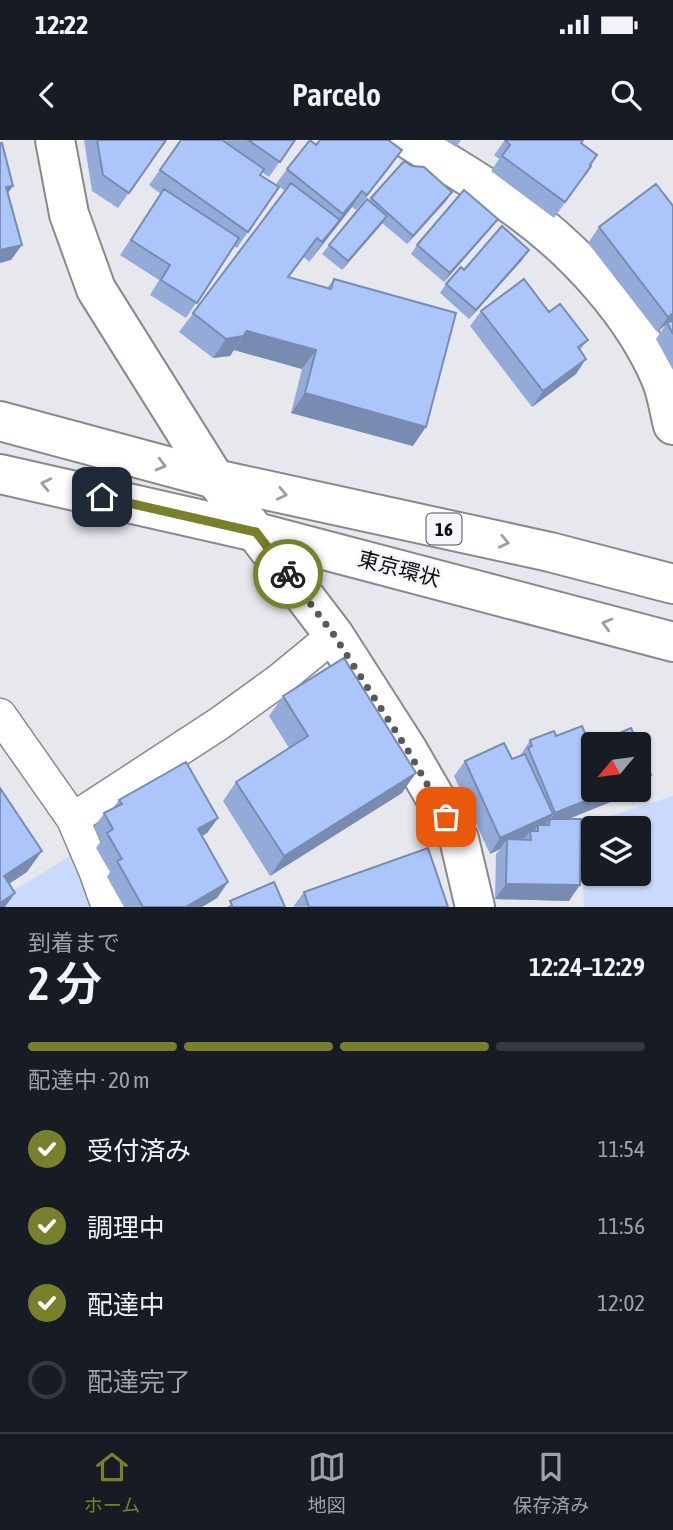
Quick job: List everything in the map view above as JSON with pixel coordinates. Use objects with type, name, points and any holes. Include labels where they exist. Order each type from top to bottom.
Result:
[{"type":"main road","points":[[55,140],[69,214],[96,289],[215,479],[334,635],[407,749],[459,839],[475,907]]},
{"type":"main road","points":[[410,140],[519,209],[572,253],[642,339],[662,381],[673,425]]},
{"type":"main road","name":"16","points":[[0,421],[215,479],[551,552],[673,584]]},
{"type":"main road","name":"東京環状","points":[[0,474],[256,532],[673,642]]},
{"type":"lane","points":[[74,819],[220,723],[278,681],[334,635]]},
{"type":"lane","points":[[0,715],[74,819],[108,907]]},
{"type":"shaded area","points":[[673,796],[673,907],[584,907],[583,886],[651,886],[651,816],[611,816]]},
{"type":"shaded area","points":[[78,851],[97,907],[0,907],[0,899]]},
{"type":"building","points":[[97,140],[166,140],[129,193],[103,175]]},
{"type":"building","points":[[181,140],[222,140],[264,169],[260,175],[279,187],[248,232],[160,170]]},
{"type":"building","points":[[248,140],[295,140],[280,162]]},
{"type":"building","points":[[310,140],[316,145],[320,140],[388,140],[402,150],[367,195],[362,191],[343,214],[287,169]]},
{"type":"building","points":[[505,140],[583,140],[581,143],[597,155],[565,202],[502,156],[510,145]]},
{"type":"building","points":[[0,143],[13,186],[6,187],[22,245],[0,250]]},
{"type":"building","points":[[404,161],[412,166],[424,167],[452,192],[413,236],[371,198]]},
{"type":"building","points":[[291,183],[340,220],[322,242],[317,238],[288,277],[331,289],[334,279],[456,313],[426,427],[305,393],[316,350],[247,331],[243,336],[226,339],[193,313]]},
{"type":"building","points":[[656,184],[673,206],[673,313],[668,317],[599,227]]},
{"type":"building","points":[[164,189],[239,238],[197,303],[161,280],[170,265],[131,240]]},
{"type":"building","points":[[464,190],[498,219],[450,273],[417,245]]},
{"type":"building","points":[[367,199],[387,216],[348,261],[329,245]]},
{"type":"building","points":[[502,226],[529,250],[476,310],[446,284],[461,267],[464,270]]},
{"type":"building","points":[[524,279],[549,312],[560,304],[588,340],[578,347],[586,359],[543,391],[481,311]]},
{"type":"building","points":[[673,320],[673,334],[667,323]]},
{"type":"building","points":[[344,658],[416,773],[284,856],[236,782],[308,736],[283,696]]},
{"type":"building","points":[[582,726],[585,732],[581,732],[582,802],[555,813],[528,748],[532,746],[530,740],[554,731],[556,736]]},
{"type":"building","points":[[504,743],[512,759],[525,754],[553,814],[500,838],[465,761]]},
{"type":"building","points":[[186,762],[218,818],[198,829],[228,882],[186,907],[143,907],[117,861],[122,859],[107,833],[113,829],[104,813],[122,804],[119,800]]},
{"type":"building","points":[[0,788],[42,851],[4,876],[15,893],[0,903]]},
{"type":"building","points":[[550,819],[581,819],[580,885],[506,884],[507,839],[531,840],[530,831],[538,831],[538,825],[549,825]]},
{"type":"building","points":[[428,848],[448,907],[309,907],[304,892]]},
{"type":"building","points":[[274,882],[285,907],[229,907],[232,905],[230,901]]},
{"type":"way so far","points":[[288,574],[334,635],[407,749],[446,817]]},
{"type":"route","points":[[102,497],[256,532],[288,574]]}]
